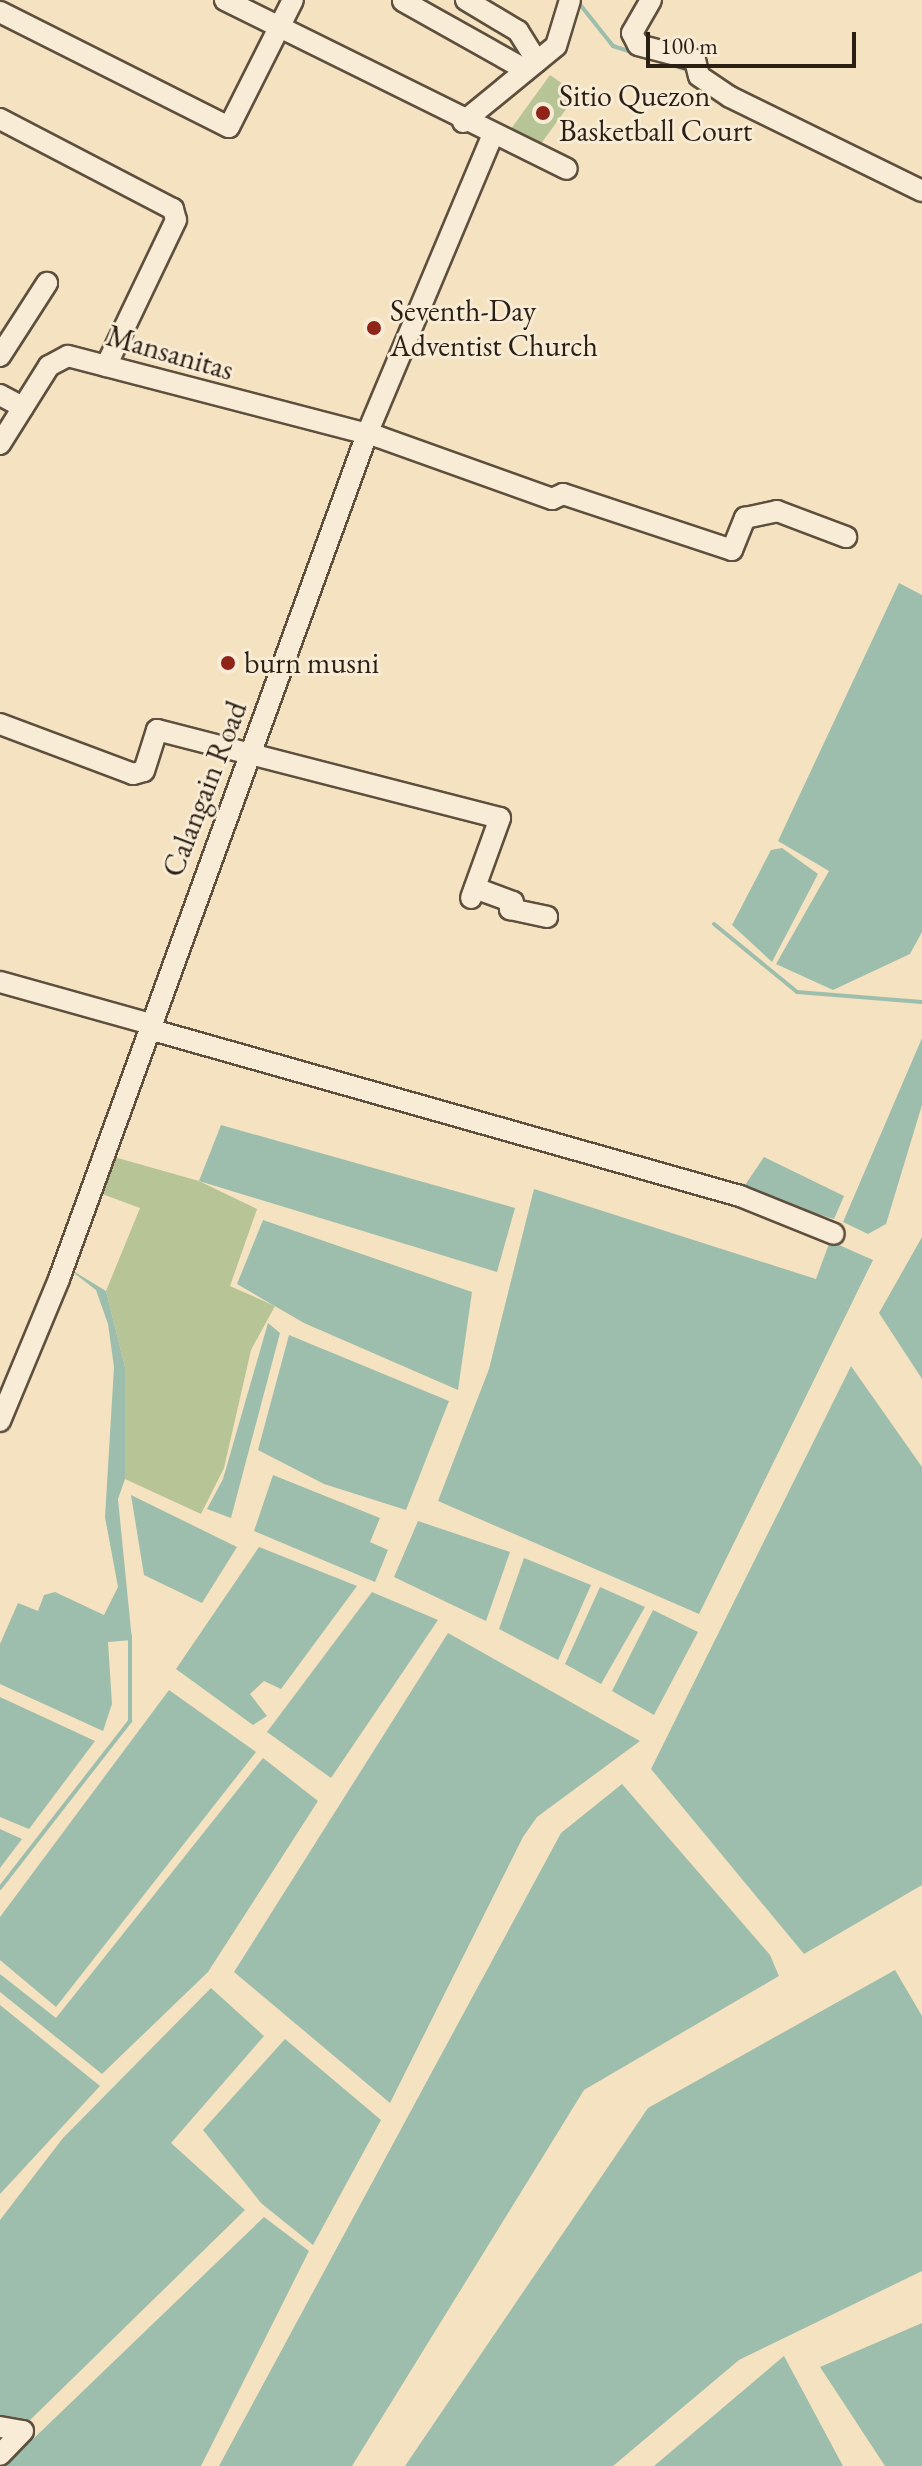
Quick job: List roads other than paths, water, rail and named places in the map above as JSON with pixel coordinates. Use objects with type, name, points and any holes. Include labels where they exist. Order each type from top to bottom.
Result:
[{"type":"street","points":[[225,0],[492,137],[567,169]]},
{"type":"street","points":[[0,12],[229,127],[293,0]]},
{"type":"street","points":[[466,0],[518,31],[532,66]]},
{"type":"street","points":[[463,122],[532,66],[562,36],[570,0]]},
{"type":"street","points":[[651,0],[632,33],[638,45],[697,68],[922,191]]},
{"type":"street","points":[[403,1],[532,66]]},
{"type":"street","points":[[0,119],[173,209],[176,220],[106,366]]},
{"type":"street","name":"Calangain Road","points":[[0,1421],[62,1271],[367,434],[492,137]]},
{"type":"street","points":[[0,356],[47,283]]},
{"type":"street","name":"Mansanitas","points":[[0,444],[58,356],[367,434],[732,550],[745,518],[777,511],[846,537]]},
{"type":"street","points":[[0,395],[23,407]]},
{"type":"street","points":[[0,724],[133,774],[144,771],[157,730],[251,748],[500,818],[473,893],[513,902],[510,909],[547,917]]},
{"type":"street","points":[[0,982],[740,1196],[834,1234]]},
{"type":"street","points":[[0,2427],[23,2431],[0,2455]]},
{"type":"waterway","points":[[578,2],[613,46],[691,71]]},
{"type":"waterway","points":[[729,85],[868,154]]},
{"type":"waterway","points":[[714,924],[797,992],[922,1002]]},
{"type":"waterway","points":[[0,1888],[130,1721],[130,1636]]},
{"type":"place","name":"Sitio Quezon Basketball Court","points":[[543,113]]},
{"type":"place","name":"Seventh-Day Adventist Church","points":[[374,328]]},
{"type":"place","name":"burn musni","points":[[228,663]]}]
